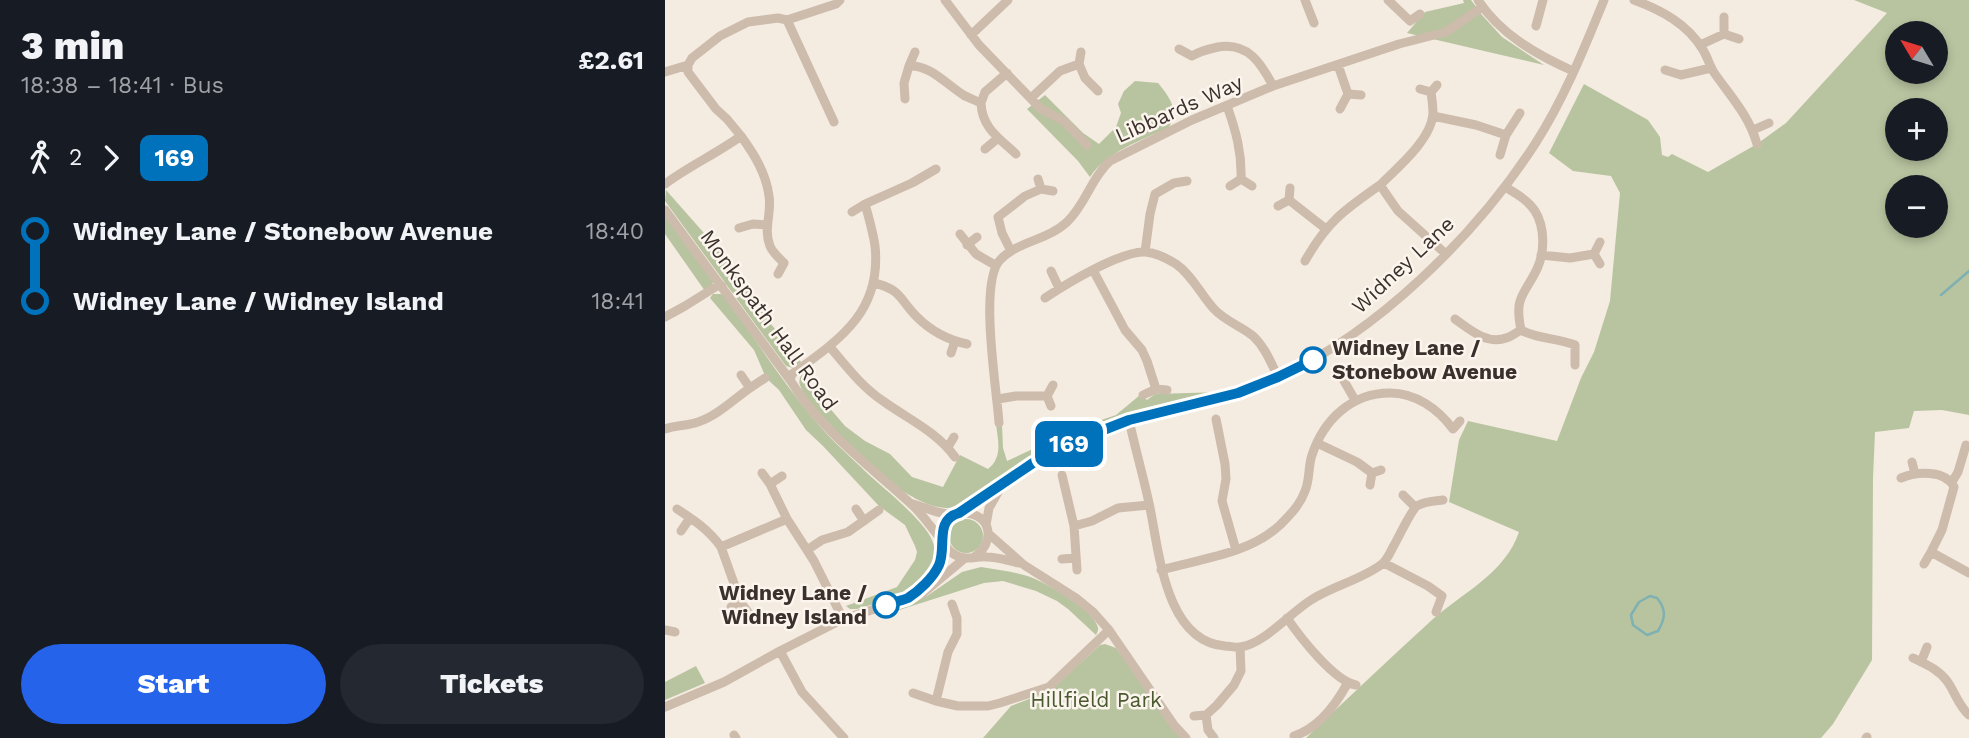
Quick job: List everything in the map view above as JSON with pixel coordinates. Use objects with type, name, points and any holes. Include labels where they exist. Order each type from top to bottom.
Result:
[{"type":"street","points":[[778,274],[787,260],[770,247],[767,225],[769,194],[760,166],[741,136],[688,72],[688,65],[692,58],[720,36],[748,22],[778,18],[787,20],[841,0]]},
{"type":"street","points":[[945,0],[971,35],[1041,109],[1064,121],[1087,145]]},
{"type":"street","points":[[971,35],[1008,0]]},
{"type":"street","points":[[1305,0],[1314,23]]},
{"type":"street","points":[[1388,0],[1408,25],[1420,14]]},
{"type":"street","name":"Widney Lane","points":[[956,514],[1025,468],[1083,438],[1129,420],[1238,393],[1278,377],[1314,360],[1368,324],[1446,254],[1505,187],[1536,143],[1573,71],[1604,0]]},
{"type":"street","points":[[1636,0],[1673,19],[1700,45],[1711,68],[1742,109],[1757,144]]},
{"type":"street","points":[[1480,3],[1516,39],[1550,61],[1573,71]]},
{"type":"street","name":"Libbards Way","points":[[995,265],[1011,251],[1054,232],[1067,222],[1089,193],[1094,179],[1110,161],[1192,120],[1273,86],[1399,44],[1446,32],[1480,3]]},
{"type":"street","points":[[1536,26],[1538,6]]},
{"type":"street","points":[[1724,17],[1724,34]]},
{"type":"street","points":[[787,20],[823,109],[834,122]]},
{"type":"street","points":[[1700,45],[1724,34],[1739,39]]},
{"type":"street","points":[[1178,49],[1192,60],[1206,50],[1242,48],[1255,57],[1273,86]]},
{"type":"street","points":[[905,99],[904,83],[915,52]]},
{"type":"street","points":[[1081,52],[1079,64],[1085,78],[1098,91]]},
{"type":"street","points":[[1031,98],[1060,71],[1079,64]]},
{"type":"street","points":[[665,72],[688,65]]},
{"type":"street","points":[[909,66],[916,65],[932,72],[964,95],[981,103]]},
{"type":"street","points":[[1338,65],[1348,94],[1340,109]]},
{"type":"street","points":[[1665,70],[1681,75],[1711,68]]},
{"type":"street","points":[[1006,73],[985,92],[981,115],[998,138],[1016,154]]},
{"type":"street","points":[[1679,85],[1681,75]]},
{"type":"street","points":[[1305,261],[1339,214],[1380,185],[1422,140],[1433,116],[1434,89],[1420,89]]},
{"type":"street","points":[[1348,94],[1361,94]]},
{"type":"street","points":[[1227,106],[1240,148],[1241,180]]},
{"type":"street","points":[[1500,155],[1506,135],[1520,113]]},
{"type":"street","points":[[1433,116],[1476,125],[1506,135]]},
{"type":"street","points":[[1753,130],[1769,123]]},
{"type":"street","points":[[665,184],[741,136]]},
{"type":"street","points":[[985,149],[998,138]]},
{"type":"street","points":[[852,212],[936,169]]},
{"type":"street","points":[[1230,186],[1241,180]]},
{"type":"street","points":[[1241,180],[1252,186]]},
{"type":"street","points":[[1145,252],[1155,194],[1174,183],[1187,181]]},
{"type":"street","points":[[1011,251],[998,217],[1039,184],[1052,191]]},
{"type":"street","points":[[1380,185],[1398,211],[1446,254]]},
{"type":"street","points":[[1505,187],[1534,209],[1541,225],[1541,255],[1537,269],[1522,292],[1518,306],[1521,330]]},
{"type":"street","points":[[1289,200],[1290,188]]},
{"type":"street","points":[[1289,200],[1326,229]]},
{"type":"street","points":[[1278,206],[1289,200]]},
{"type":"street","points":[[790,380],[792,374],[830,347],[856,322],[866,306],[874,283],[875,245],[865,204]]},
{"type":"street","name":"Monkspath Hall Road","points":[[665,210],[803,401],[836,438],[911,504],[943,542]]},
{"type":"street","points":[[1137,211],[1150,214]]},
{"type":"street","points":[[739,228],[753,224],[767,225]]},
{"type":"street","points":[[960,234],[976,254],[995,265],[990,297],[999,423]]},
{"type":"street","points":[[967,245],[977,237]]},
{"type":"street","points":[[1594,254],[1600,242]]},
{"type":"street","points":[[1045,298],[1112,260],[1145,252],[1175,264],[1185,272],[1214,309],[1254,337],[1264,349],[1278,377]]},
{"type":"street","points":[[1541,255],[1570,258],[1594,254]]},
{"type":"street","points":[[1594,254],[1600,264]]},
{"type":"street","points":[[1093,270],[1125,330],[1142,350],[1156,389]]},
{"type":"street","points":[[1051,271],[1059,288]]},
{"type":"street","points":[[874,283],[895,290],[917,317],[938,333],[967,344]]},
{"type":"street","points":[[665,317],[717,286],[722,286]]},
{"type":"street","points":[[1455,318],[1465,332],[1490,339],[1506,339],[1521,330]]},
{"type":"street","points":[[1521,330],[1529,335],[1579,341],[1575,365]]},
{"type":"street","points":[[951,353],[955,341]]},
{"type":"street","points":[[830,347],[874,394],[926,429],[955,457]]},
{"type":"street","points":[[1340,374],[1355,400]]},
{"type":"street","points":[[741,375],[750,388]]},
{"type":"street","points":[[665,429],[709,418],[765,378]]},
{"type":"street","points":[[1047,396],[1053,385]]},
{"type":"street","points":[[1143,395],[1156,389],[1167,390]]},
{"type":"street","points":[[1161,570],[1236,550],[1260,540],[1277,528],[1294,511],[1306,490],[1312,455],[1329,422],[1355,400],[1376,394],[1408,396],[1433,408],[1453,428]]},
{"type":"street","points":[[998,399],[1047,396]]},
{"type":"street","points":[[1047,396],[1051,406]]},
{"type":"street","points":[[1216,419],[1225,464],[1226,479],[1222,501],[1236,550]]},
{"type":"street","points":[[1129,420],[1161,570],[1174,603],[1191,631],[1203,640],[1219,645],[1241,647],[1255,642],[1305,603],[1384,563],[1416,507],[1427,501],[1443,500]]},
{"type":"street","points":[[947,447],[954,437]]},
{"type":"street","points":[[1317,443],[1377,472],[1370,485]]},
{"type":"street","points":[[1952,482],[1966,445]]},
{"type":"street","points":[[1912,462],[1915,474]]},
{"type":"street","points":[[762,473],[843,619]]},
{"type":"street","points":[[1901,478],[1915,474],[1936,475],[1948,478],[1954,487],[1942,530],[1924,564]]},
{"type":"street","points":[[1062,475],[1074,526],[1077,570]]},
{"type":"street","points":[[770,484],[782,476]]},
{"type":"street","name":"Widney Lane","points":[[988,530],[989,508],[1004,483]]},
{"type":"street","points":[[1403,495],[1416,507]]},
{"type":"street","name":"Monkspath Hall Road","points":[[911,504],[956,514]]},
{"type":"street","points":[[1074,526],[1092,521],[1118,508],[1149,505]]},
{"type":"street","points":[[677,509],[712,535],[721,547],[741,603],[751,616]]},
{"type":"street","points":[[856,509],[864,521]]},
{"type":"street","points":[[807,550],[823,540],[848,532],[879,510]]},
{"type":"street","points":[[908,597],[931,578],[940,564],[944,526],[956,514],[975,515],[1024,565],[1093,612],[1186,738]]},
{"type":"street","points":[[681,531],[689,518]]},
{"type":"street","points":[[721,547],[787,519]]},
{"type":"street","points":[[665,707],[724,682],[843,619],[922,594],[985,548],[988,530]]},
{"type":"street","points":[[943,542],[952,554],[969,558],[997,557],[1024,565]]},
{"type":"street","points":[[1931,552],[1969,573]]},
{"type":"street","points":[[1062,559],[1076,558]]},
{"type":"street","points":[[1384,563],[1428,586],[1441,596],[1436,612]]},
{"type":"street","points":[[731,607],[741,603]]},
{"type":"street","points":[[936,701],[948,652],[957,634],[957,618],[952,604]]},
{"type":"street","points":[[1287,618],[1318,657],[1352,684],[1323,718],[1308,731],[1294,736]]},
{"type":"street","points":[[912,694],[958,706],[988,706],[1049,687],[1108,630]]},
{"type":"street","points":[[1194,716],[1206,715],[1234,685],[1241,671],[1241,647]]},
{"type":"street","points":[[1927,648],[1917,660],[1941,673],[1957,701],[1969,715]]},
{"type":"street","points":[[780,650],[802,692],[844,738]]},
{"type":"street","points":[[1206,715],[1208,730],[1215,738]]},
{"type":"green space","points":[[1463,0],[1471,0],[1502,37],[1544,65],[1407,33],[1425,12],[1464,3]]},
{"type":"green space","points":[[1854,0],[1969,0],[1969,415],[1942,410],[1914,411],[1909,428],[1875,432],[1872,660],[1833,724],[1821,738],[1306,738],[1433,619],[1494,570],[1513,546],[1519,532],[1449,502],[1459,440],[1468,421],[1557,441],[1594,352],[1610,301],[1620,193],[1611,176],[1573,171],[1549,153],[1584,84],[1648,120],[1660,137],[1662,155],[1668,157],[1672,154],[1708,172],[1757,144],[1786,123],[1887,13]]},
{"type":"green space","points":[[1135,81],[1158,83],[1172,104],[1172,122],[1168,128],[1105,160],[1090,177],[1027,109],[1045,95],[1083,133],[1099,144],[1116,127],[1121,113],[1118,104],[1124,91]]},
{"type":"green space","points":[[666,190],[726,258],[771,324],[801,362],[793,368],[786,366],[665,201]]},
{"type":"green space","points":[[665,216],[713,282],[705,291],[665,234]]},
{"type":"green space","points":[[713,294],[724,294],[781,376],[824,431],[925,529],[934,547],[927,573],[918,583],[895,597],[857,609],[846,606],[897,587],[915,560],[915,546],[905,525],[879,506],[806,430],[779,390],[766,378],[754,350],[710,298]]},
{"type":"green space","points":[[804,371],[815,391],[845,426],[865,441],[890,454],[912,477],[943,487],[960,455],[988,469],[993,464],[998,454],[996,424],[1002,425],[1003,448],[1007,461],[1078,428],[1116,415],[1140,395],[1147,400],[1155,394],[1222,392],[1063,447],[1013,472],[975,500],[948,508],[933,506],[917,499],[867,462],[839,435],[805,395],[799,381]]},
{"type":"green space","points":[[966,519],[978,524],[983,536],[978,548],[966,553],[954,548],[949,536],[954,524]]},
{"type":"green space","points":[[981,567],[1029,577],[1060,592],[1093,619],[1098,628],[1096,635],[1057,601],[1003,581],[984,583],[893,612],[927,596],[962,572]]},
{"type":"green space","name":"Hillfield Park","points":[[1100,645],[1116,648],[1182,738],[983,738],[1011,706],[1050,691]]},
{"type":"green space","points":[[696,666],[705,683],[665,700],[665,682]]},
{"type":"waterway","points":[[1941,295],[1969,271]]},
{"type":"waterway","points":[[1650,596],[1657,598],[1664,614],[1658,631],[1647,635],[1633,625],[1631,615],[1639,602],[1650,596]]},
{"type":"bus line","name":"169","points":[[886,605],[908,597],[931,578],[940,564],[944,526],[952,515],[1033,463],[1083,438],[1129,420],[1238,393],[1313,360]]},
{"type":"place","name":"Widney Lane / Stonebow Avenue","points":[[1313,360]]},
{"type":"place","name":"Widney Lane / Widney Island","points":[[886,605]]}]
